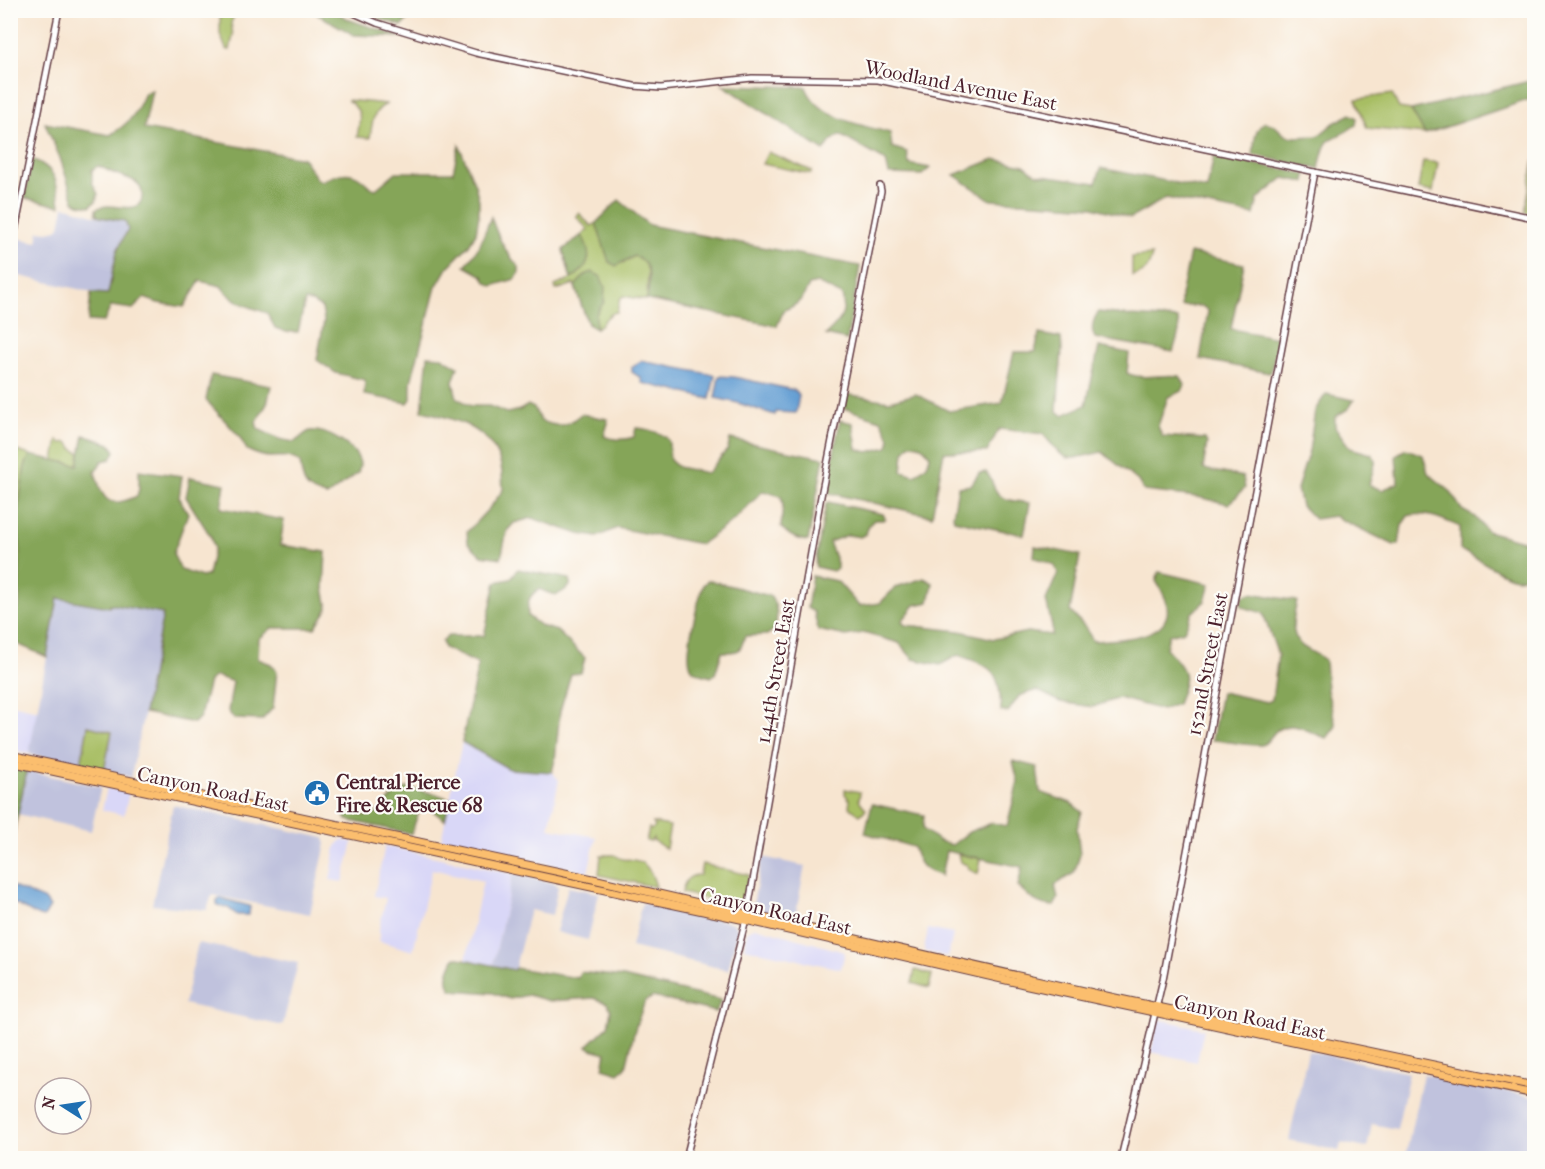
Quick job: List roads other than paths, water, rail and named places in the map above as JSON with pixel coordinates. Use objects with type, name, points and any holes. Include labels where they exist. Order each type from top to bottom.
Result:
[{"type":"main road","name":"Canyon Road East","points":[[10,755],[592,879],[969,972],[1534,1086]]},
{"type":"main road","name":"Canyon Road East","points":[[10,762],[994,971],[1156,1010],[1534,1094]]},
{"type":"main road","points":[[52,771],[71,771],[73,768]]},
{"type":"main road","points":[[107,783],[109,780],[134,782]]},
{"type":"main road","points":[[463,859],[466,856],[493,859]]},
{"type":"main road","points":[[565,881],[589,882],[592,879]]},
{"type":"main road","points":[[969,972],[993,973],[994,971]]},
{"type":"street","points":[[10,256],[59,10]]},
{"type":"street","name":"Woodland Avenue East","points":[[347,10],[377,23],[476,53],[634,86],[661,88],[752,78],[878,80],[1534,218]]},
{"type":"street","name":"152nd Street East","points":[[1121,1158],[1156,1010],[1315,172]]},
{"type":"street","name":"144th Street East","points":[[686,1158],[746,917],[821,496],[882,191],[880,186]]},
{"type":"water","points":[[641,361],[715,375],[710,399],[642,383],[641,378],[632,372],[632,367]]},
{"type":"water","points":[[719,376],[794,390],[799,395],[796,413],[776,412],[775,415],[715,398]]},
{"type":"water","points":[[11,886],[45,900],[50,907],[44,917],[11,902]]},
{"type":"water","points":[[220,898],[250,906],[249,915],[237,915],[228,908],[217,905],[217,900]]},
{"type":"place","name":"Central Pierce Fire & Rescue 68","points":[[317,793]]}]
